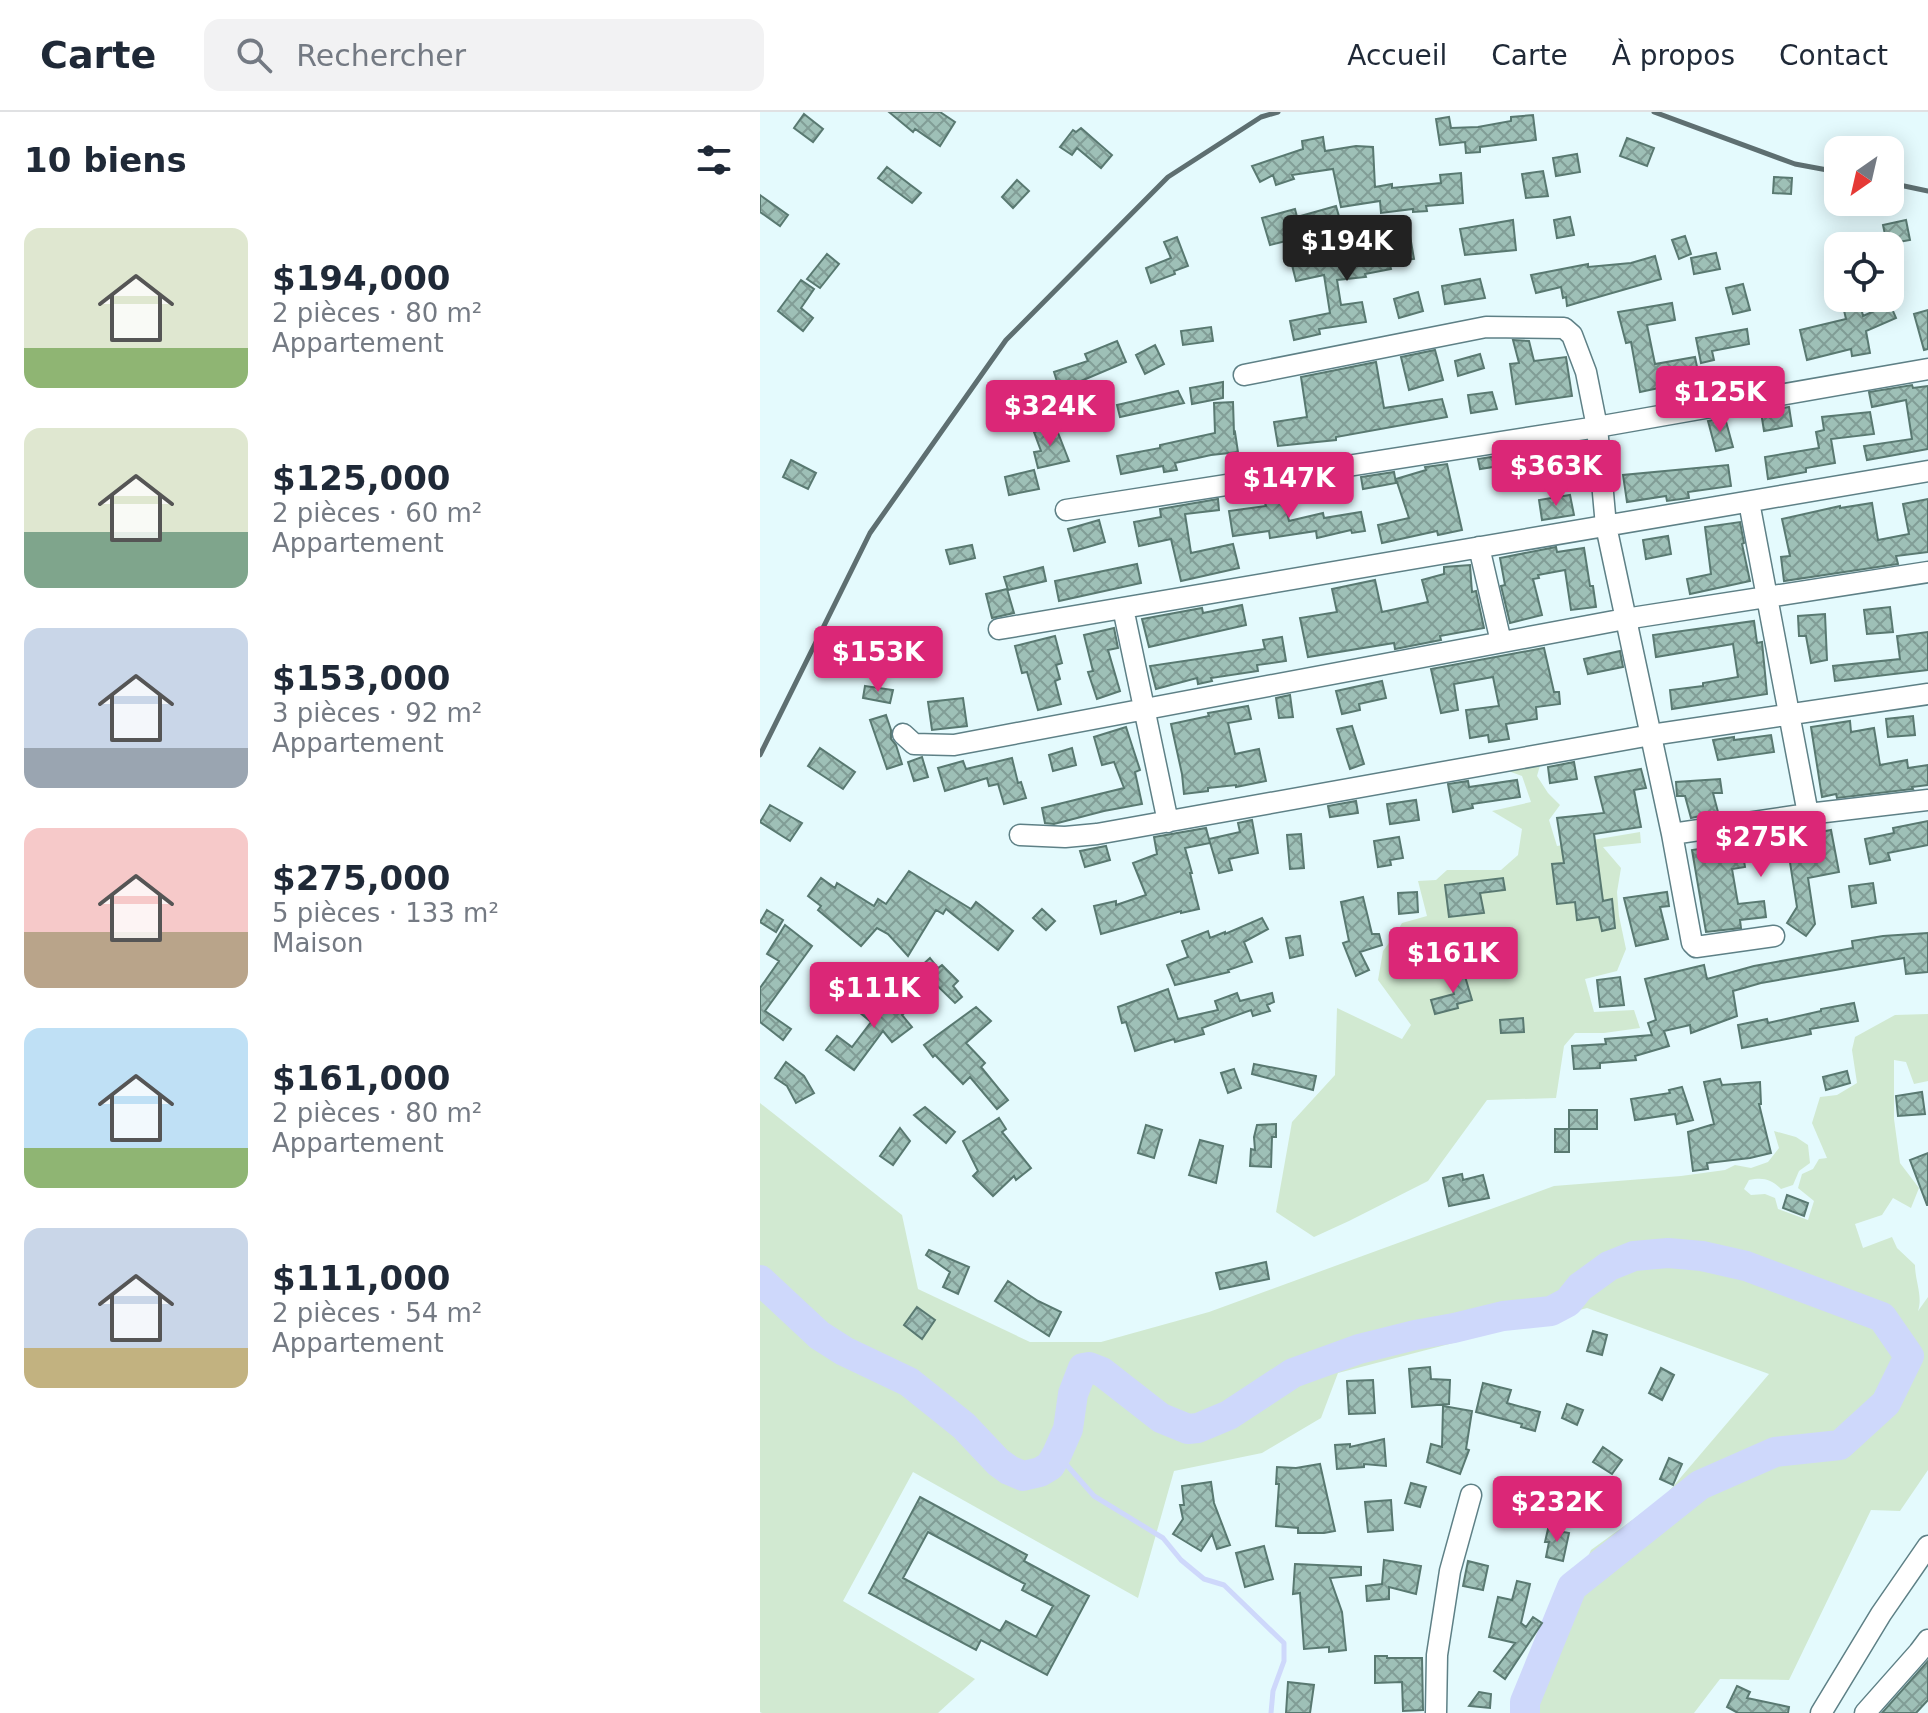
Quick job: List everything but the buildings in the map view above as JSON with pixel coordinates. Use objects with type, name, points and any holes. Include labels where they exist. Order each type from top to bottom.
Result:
[{"type":"street","points":[[1244,375],[1486,327],[1564,328],[1572,335],[1586,372],[1597,427],[1606,526],[1694,946],[1774,936]]},
{"type":"street","points":[[1066,510],[1597,427],[1928,369]]},
{"type":"street","points":[[999,629],[1928,471]]},
{"type":"street","points":[[1749,502],[1808,814]]},
{"type":"street","points":[[1479,547],[1501,642]]},
{"type":"street","points":[[903,734],[914,744],[954,745],[1625,619],[1928,572]]},
{"type":"street","points":[[1123,608],[1168,822]]},
{"type":"street","points":[[1020,835],[1065,837],[1097,834],[1651,735],[1928,694]]},
{"type":"street","points":[[1672,834],[1928,800]]},
{"type":"street","points":[[1436,1713],[1437,1655],[1450,1571],[1471,1495]]},
{"type":"street","points":[[1821,1713],[1881,1614],[1928,1546]]},
{"type":"street","points":[[1865,1713],[1928,1640]]},
{"type":"green space","points":[[1541,762],[1537,776],[1560,805],[1549,820],[1557,846],[1640,832],[1641,843],[1603,847],[1621,868],[1617,892],[1626,949],[1617,971],[1585,979],[1594,1012],[1634,1010],[1640,1028],[1575,1033],[1564,1046],[1556,1098],[1487,1100],[1428,1181],[1314,1237],[1276,1212],[1292,1122],[1335,1075],[1337,1008],[1402,1039],[1411,1025],[1378,980],[1383,951],[1402,923],[1427,916],[1418,881],[1436,880],[1447,870],[1501,870],[1518,855],[1522,829],[1492,811],[1531,802],[1522,776],[1503,769]]},
{"type":"green space","points":[[1928,1014],[1928,1081],[1914,1084],[1906,1062],[1894,1060],[1894,1119],[1900,1163],[1919,1188],[1911,1208],[1893,1198],[1882,1215],[1855,1224],[1863,1248],[1892,1237],[1897,1248],[1915,1265],[1920,1300],[1918,1311],[1928,1297],[1928,1470],[1900,1511],[1871,1510],[1789,1680],[1720,1679],[1694,1713],[1514,1713],[1591,1550],[1664,1497],[1769,1374],[1587,1308],[1338,1373],[1321,1418],[1262,1453],[1174,1471],[1138,1598],[913,1472],[843,1601],[975,1679],[938,1713],[760,1712],[760,1103],[902,1215],[918,1289],[1030,1342],[1101,1342],[1209,1312],[1554,1186],[1681,1176],[1725,1170],[1735,1165],[1751,1168],[1768,1162],[1779,1148],[1774,1131],[1796,1137],[1808,1145],[1810,1163],[1799,1171],[1793,1185],[1781,1189],[1770,1181],[1758,1179],[1749,1180],[1744,1189],[1751,1195],[1765,1194],[1775,1198],[1778,1209],[1808,1220],[1814,1201],[1798,1188],[1802,1174],[1813,1169],[1819,1159],[1827,1158],[1812,1123],[1820,1097],[1837,1095],[1857,1083],[1852,1050],[1855,1037],[1895,1015]]},
{"type":"waterway","points":[[760,1280],[819,1335],[844,1351],[909,1382],[964,1426],[998,1462],[1023,1476],[1050,1466],[1057,1454],[1068,1429],[1073,1394],[1083,1368],[1102,1372],[1161,1418],[1188,1429],[1198,1428],[1229,1415],[1293,1373],[1359,1349],[1503,1316],[1551,1311],[1568,1302],[1580,1287],[1609,1266],[1634,1256],[1668,1253],[1702,1256],[1746,1266],[1882,1317],[1909,1356],[1886,1403],[1840,1445],[1775,1452],[1700,1485],[1572,1587],[1525,1702],[1525,1713]]},
{"type":"waterway","points":[[1057,1454],[1094,1496],[1163,1538],[1181,1560],[1204,1579],[1224,1585],[1284,1643],[1284,1661],[1273,1691],[1271,1713]]},
{"type":"railway","points":[[760,755],[870,533],[1006,340],[1168,177],[1261,117],[1278,112]]},
{"type":"railway","points":[[1654,112],[1795,164],[1824,169]]},
{"type":"railway","points":[[1904,186],[1928,191]]}]
